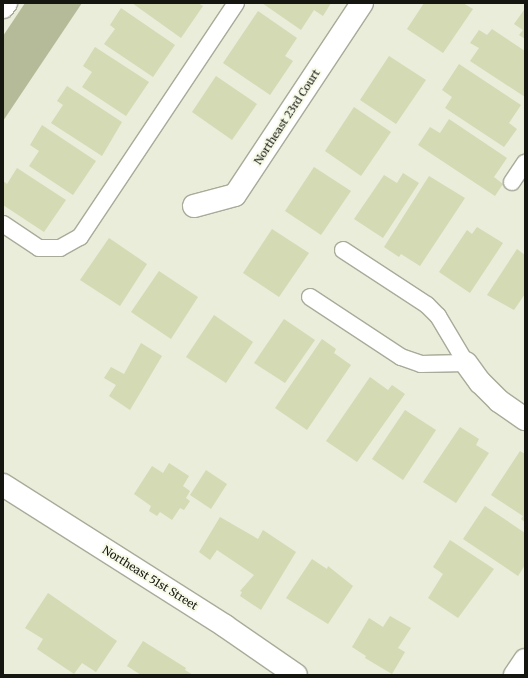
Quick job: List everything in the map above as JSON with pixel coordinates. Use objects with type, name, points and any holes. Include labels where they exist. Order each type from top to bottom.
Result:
[{"type":"street","points":[[3,7],[6,3]]},
{"type":"street","name":"Northeast 23rd Court","points":[[194,206],[235,195],[362,3]]},
{"type":"street","points":[[466,363],[480,382],[494,396],[525,419]]},
{"type":"street","name":"Northeast 51st Street","points":[[3,485],[225,626],[296,675]]},
{"type":"street","points":[[515,675],[525,660]]},
{"type":"lane","points":[[3,224],[38,248],[60,248],[80,237],[236,3]]},
{"type":"lane","points":[[512,182],[525,163]]},
{"type":"lane","points":[[310,297],[401,357],[421,364],[466,363],[438,316],[427,305],[343,250]]},
{"type":"green space","points":[[25,3],[82,3],[3,121],[3,36]]},
{"type":"building","points":[[132,3],[198,3],[203,6],[181,38]]},
{"type":"building","points":[[262,3],[331,3],[323,16],[314,10],[301,30]]},
{"type":"building","points":[[424,3],[463,3],[473,9],[443,53],[407,29]]},
{"type":"building","points":[[121,8],[175,45],[153,77],[104,44],[115,29],[110,25]]},
{"type":"building","points":[[524,10],[525,39],[519,35],[523,30],[514,24]]},
{"type":"building","points":[[258,11],[297,38],[285,56],[293,61],[270,95],[223,63]]},
{"type":"building","points":[[492,29],[525,51],[525,97],[470,61],[479,48],[470,43],[479,30],[487,35]]},
{"type":"building","points":[[95,47],[149,82],[126,116],[82,87],[92,72],[83,66]]},
{"type":"building","points":[[389,56],[426,80],[396,124],[360,100]]},
{"type":"building","points":[[459,64],[521,105],[509,123],[517,129],[504,147],[445,108],[452,97],[442,90]]},
{"type":"building","points":[[216,76],[257,104],[232,140],[192,112]]},
{"type":"building","points":[[67,86],[122,122],[102,156],[51,123],[63,105],[57,101]]},
{"type":"building","points":[[354,107],[391,132],[361,176],[325,151]]},
{"type":"building","points":[[449,119],[507,158],[494,177],[503,184],[495,196],[418,145],[430,127],[440,133]]},
{"type":"building","points":[[42,125],[96,161],[73,195],[29,166],[39,151],[30,145]]},
{"type":"building","points":[[314,167],[351,191],[321,235],[285,211]]},
{"type":"building","points":[[17,168],[66,200],[44,232],[3,205],[3,181],[7,184]]},
{"type":"building","points":[[403,173],[419,183],[383,238],[354,219],[384,175],[397,183]]},
{"type":"building","points":[[429,176],[465,198],[420,266],[401,254],[399,257],[384,247]]},
{"type":"building","points":[[477,227],[503,243],[470,293],[439,272],[467,230],[472,234]]},
{"type":"building","points":[[272,229],[309,253],[279,297],[243,273]]},
{"type":"building","points":[[109,238],[147,264],[120,306],[80,280]]},
{"type":"building","points":[[517,249],[525,255],[525,294],[514,310],[487,295]]},
{"type":"building","points":[[159,271],[198,297],[171,339],[131,312]]},
{"type":"building","points":[[214,315],[253,342],[226,383],[186,357]]},
{"type":"building","points":[[284,319],[315,340],[285,383],[254,363]]},
{"type":"building","points":[[322,339],[336,349],[334,353],[351,365],[307,430],[275,408]]},
{"type":"building","points":[[141,343],[162,356],[130,410],[109,396],[116,385],[104,378],[111,367],[124,374]]},
{"type":"building","points":[[370,377],[388,390],[392,385],[405,394],[357,462],[326,441]]},
{"type":"building","points":[[405,410],[436,430],[403,480],[372,459]]},
{"type":"building","points":[[460,427],[479,439],[476,445],[489,453],[456,503],[423,482]]},
{"type":"building","points":[[520,451],[525,454],[525,522],[521,519],[523,516],[491,495]]},
{"type":"building","points":[[169,463],[189,476],[183,486],[190,491],[186,498],[190,501],[184,510],[180,508],[172,520],[160,512],[157,516],[149,511],[151,506],[134,494],[152,466],[163,473]]},
{"type":"building","points":[[206,470],[227,484],[211,509],[190,495]]},
{"type":"building","points":[[485,506],[525,533],[525,565],[518,576],[463,539]]},
{"type":"building","points":[[220,517],[258,539],[263,530],[296,552],[261,610],[240,596],[242,592],[240,591],[254,575],[217,550],[210,560],[199,552]]},
{"type":"building","points":[[450,540],[494,569],[458,618],[428,598],[443,574],[433,567]]},
{"type":"building","points":[[312,559],[327,569],[328,566],[353,586],[328,624],[286,598]]},
{"type":"building","points":[[48,593],[117,641],[96,672],[82,663],[74,674],[37,649],[43,639],[25,628]]},
{"type":"building","points":[[390,616],[411,628],[398,648],[405,652],[392,674],[365,658],[366,656],[352,647],[369,618],[383,627]]},
{"type":"building","points":[[143,641],[186,668],[185,670],[193,675],[141,675],[127,666]]}]
